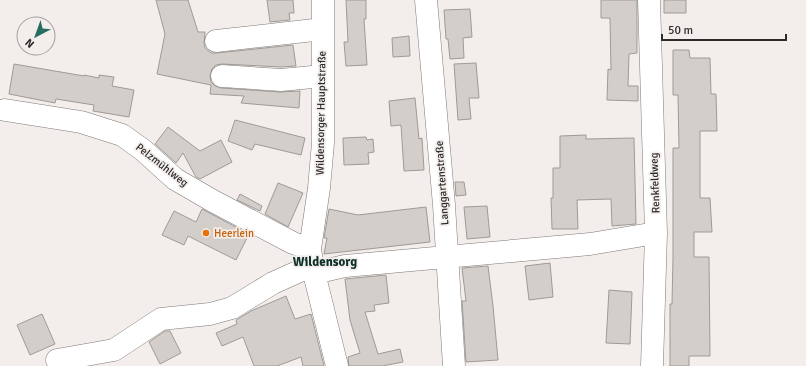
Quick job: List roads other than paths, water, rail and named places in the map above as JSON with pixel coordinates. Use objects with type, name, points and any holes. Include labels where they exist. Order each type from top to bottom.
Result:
[{"type":"street","name":"Wildensorger Hauptstraße","points":[[323,0],[323,143],[312,263],[337,366]]},
{"type":"street","name":"Langgartenstraße","points":[[426,0],[434,72],[454,366]]},
{"type":"street","name":"Renkfeldweg","points":[[648,0],[656,233],[652,366]]},
{"type":"street","points":[[216,41],[323,29]]},
{"type":"street","points":[[222,76],[281,80],[323,76]]},
{"type":"street","name":"Pelzmühlweg","points":[[5,110],[81,122],[127,138],[143,150],[175,179],[213,201],[293,243],[312,263]]},
{"type":"street","points":[[57,360],[114,350],[161,318],[210,314],[232,308],[273,283],[312,263],[345,266],[590,244],[656,233]]},
{"type":"place","name":"Heerlein","points":[[206,233]]},
{"type":"district","name":"Wildensorg","points":[[325,262]]}]
